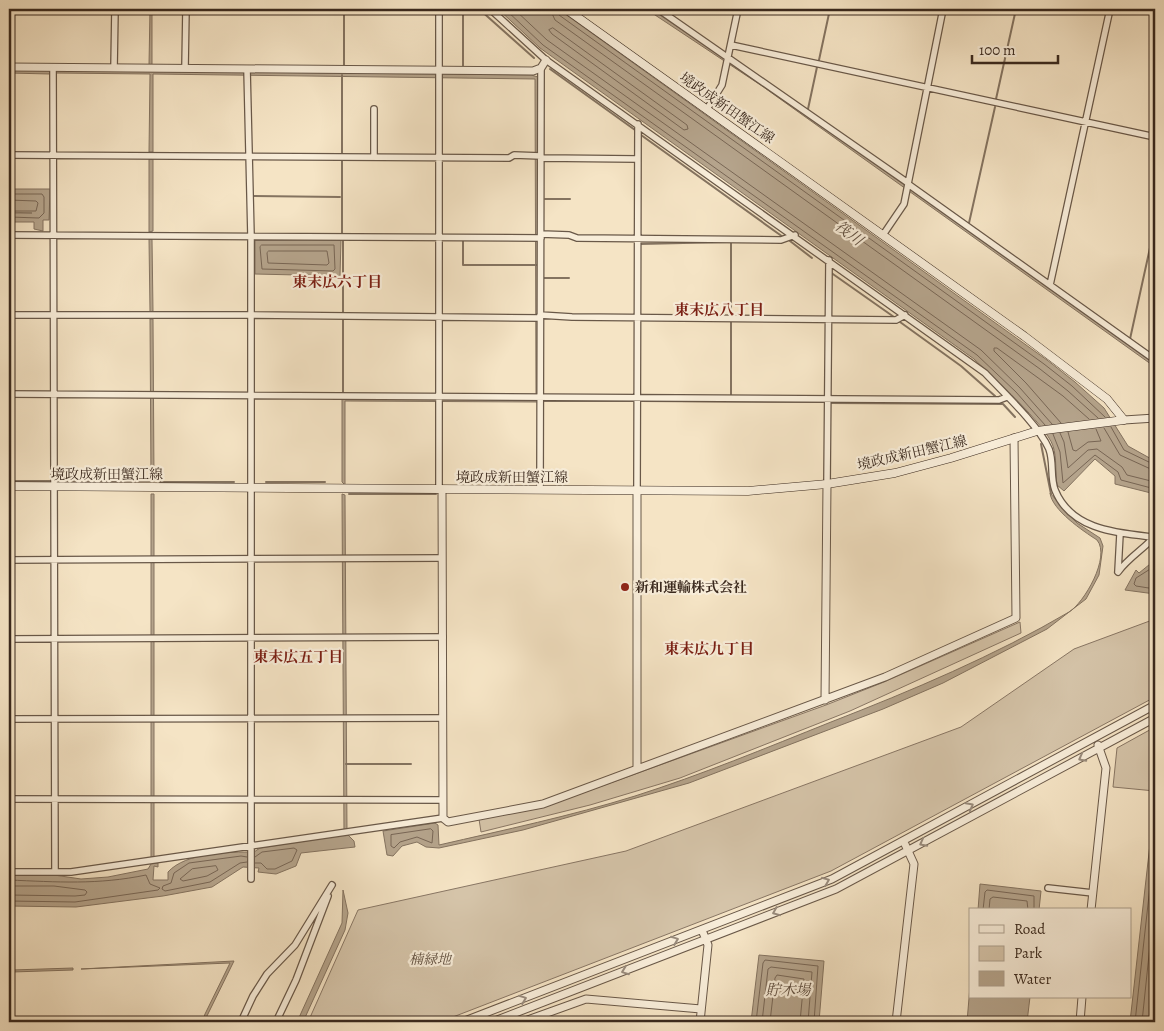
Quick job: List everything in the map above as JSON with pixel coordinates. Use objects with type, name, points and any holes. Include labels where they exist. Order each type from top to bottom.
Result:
[{"type":"main road","name":"境政成新田蟹江線","points":[[9,486],[748,491],[827,484],[895,473],[1037,431],[1120,421],[1107,399],[1080,378],[566,9]]},
{"type":"street","points":[[114,68],[115,9]]},
{"type":"street","points":[[185,68],[186,9]]},
{"type":"street","points":[[439,9],[439,399],[443,637],[442,818]]},
{"type":"street","points":[[490,9],[546,60],[985,373],[1037,431],[1049,449],[1055,491],[1065,505],[1092,526],[1120,534],[1154,537],[1151,542],[1127,559],[1118,572],[1120,534]]},
{"type":"street","points":[[658,9],[729,57],[1155,360]]},
{"type":"street","points":[[706,109],[722,86],[738,9]]},
{"type":"street","points":[[883,236],[904,204],[943,9]]},
{"type":"street","points":[[1050,284],[1110,9]]},
{"type":"street","points":[[731,45],[1155,137]]},
{"type":"street","points":[[540,490],[539,156],[541,68],[546,60]]},
{"type":"street","points":[[9,67],[185,68],[247,73],[439,74],[533,71],[541,68]]},
{"type":"street","points":[[53,67],[55,872]]},
{"type":"street","points":[[247,73],[251,236],[251,876]]},
{"type":"street","points":[[374,109],[374,156]]},
{"type":"street","points":[[637,768],[636,397],[638,124]]},
{"type":"street","points":[[9,154],[509,158],[514,156],[539,156],[637,160]]},
{"type":"street","points":[[9,235],[539,237],[569,235],[577,238],[781,240],[795,236]]},
{"type":"street","points":[[825,700],[829,260]]},
{"type":"street","points":[[9,315],[896,320],[905,316]]},
{"type":"street","points":[[9,394],[250,395],[439,399],[636,397],[999,400],[1007,397]]},
{"type":"street","points":[[1120,421],[1155,418]]},
{"type":"street","points":[[9,872],[71,872],[251,848],[442,818],[448,822],[543,804],[885,677],[1016,618],[1014,438]]},
{"type":"street","points":[[9,560],[442,558]]},
{"type":"street","points":[[9,639],[443,637]]},
{"type":"street","points":[[462,1022],[832,879],[1155,706]]},
{"type":"street","points":[[9,718],[442,718]]},
{"type":"street","points":[[492,1022],[836,889],[1155,718]]},
{"type":"street","points":[[1091,908],[1106,768],[1096,738]]},
{"type":"street","points":[[9,799],[443,800]]},
{"type":"street","points":[[896,1022],[914,864],[904,842]]},
{"type":"street","points":[[241,1022],[253,996],[267,974],[295,944],[332,885],[296,980],[276,1022]]},
{"type":"street","points":[[1048,888],[1093,893]]},
{"type":"street","points":[[700,1022],[708,945],[702,930]]},
{"type":"street","points":[[1080,1022],[1082,998]]},
{"type":"street","points":[[522,1022],[586,999],[701,1009]]},
{"type":"green space","name":"楠緑地","points":[[1155,619],[1155,697],[831,871],[440,1022],[308,1022],[358,910],[626,851],[961,727],[1074,649]]},
{"type":"green space","points":[[1020,622],[1021,633],[850,711],[680,778],[590,805],[481,832],[479,819],[541,808],[826,705],[884,682]]},
{"type":"green space","points":[[1155,727],[1155,791],[1113,787],[1117,748]]},
{"type":"water","points":[[150,9],[152,9],[152,65],[149,65]]},
{"type":"water","name":"筏川","points":[[498,9],[558,9],[1047,360],[1104,408],[1128,446],[1155,461],[1155,494],[1115,484],[1115,476],[1095,459],[1064,491],[1057,485],[1054,451],[1048,437],[1018,401],[974,359],[540,48]]},
{"type":"water","points":[[646,9],[651,9],[763,84],[1155,364],[1155,367],[762,86]]},
{"type":"water","points":[[9,70],[50,70],[50,74],[9,73]]},
{"type":"water","points":[[54,70],[531,75],[538,77],[538,395],[536,395],[535,79],[153,74],[153,152],[149,152],[150,74],[54,73]]},
{"type":"water","points":[[149,159],[153,159],[153,231],[149,232]]},
{"type":"water","points":[[9,189],[50,189],[49,220],[43,220],[43,231],[34,229],[34,222],[9,222],[9,213],[32,213],[9,212]]},
{"type":"water","points":[[149,239],[152,239],[153,311],[150,312]]},
{"type":"water","points":[[255,240],[341,240],[340,276],[255,274]]},
{"type":"water","points":[[150,319],[153,319],[154,481],[151,481]]},
{"type":"water","points":[[342,399],[537,400],[538,402],[345,401],[345,485],[342,482]]},
{"type":"water","points":[[1050,493],[1077,523],[1100,538],[1103,546],[1099,575],[1086,599],[1047,629],[943,683],[883,709],[689,783],[523,830],[439,848],[426,847],[417,842],[402,846],[393,856],[387,855],[383,831],[435,823],[438,825],[439,845],[562,816],[660,788],[892,698],[983,658],[1041,628],[1069,612],[1082,599],[1094,579],[1101,557],[1097,540],[1062,513],[1052,500]]},
{"type":"water","points":[[151,494],[154,494],[154,863],[158,863],[158,867],[154,866],[153,880],[168,880],[168,872],[176,865],[197,857],[221,853],[254,852],[260,848],[344,835],[342,494],[345,495],[347,834],[354,841],[355,847],[301,853],[296,866],[276,874],[258,872],[259,868],[243,867],[212,887],[163,896],[76,907],[9,906],[9,875],[54,875],[81,879],[108,877],[148,869],[151,864]]},
{"type":"water","points":[[1155,560],[1155,594],[1125,590],[1136,570],[1139,573]]},
{"type":"water","points":[[1151,835],[1155,836],[1155,1022],[1130,1022]]},
{"type":"water","points":[[980,884],[1041,891],[1039,908],[978,908]]},
{"type":"water","points":[[343,890],[348,913],[345,930],[303,1022],[297,1022],[342,923]]},
{"type":"water","name":"貯木場","points":[[759,955],[824,961],[819,1022],[751,1022]]},
{"type":"water","points":[[234,961],[204,1022],[202,1022],[205,1014],[230,963],[81,969]]},
{"type":"water","points":[[73,968],[73,970],[12,972],[12,970]]},
{"type":"water","points":[[969,998],[1030,998],[1027,1022],[967,1022]]},
{"type":"waterway","points":[[344,9],[344,66]]},
{"type":"waterway","points":[[463,9],[463,68]]},
{"type":"waterway","points":[[479,9],[534,58]]},
{"type":"waterway","points":[[819,60],[830,9]]},
{"type":"waterway","points":[[996,99],[1016,9]]},
{"type":"waterway","points":[[808,109],[817,67]]},
{"type":"waterway","points":[[550,69],[635,130]]},
{"type":"waterway","points":[[342,75],[342,154]]},
{"type":"waterway","points":[[969,223],[995,107]]},
{"type":"waterway","points":[[641,135],[783,237]]},
{"type":"waterway","points":[[342,159],[342,233]]},
{"type":"waterway","points":[[254,196],[340,197]]},
{"type":"waterway","points":[[545,199],[570,199]]},
{"type":"waterway","points":[[1130,339],[1155,225]]},
{"type":"waterway","points":[[343,240],[343,313]]},
{"type":"waterway","points":[[463,240],[463,265],[537,265]]},
{"type":"waterway","points":[[790,241],[812,258]]},
{"type":"waterway","points":[[640,244],[727,242]]},
{"type":"waterway","points":[[731,243],[731,316]]},
{"type":"waterway","points":[[830,272],[894,317]]},
{"type":"waterway","points":[[544,278],[569,278]]},
{"type":"waterway","points":[[343,318],[343,392]]},
{"type":"waterway","points":[[731,321],[731,396]]},
{"type":"waterway","points":[[900,322],[961,366],[995,396]]},
{"type":"waterway","points":[[543,401],[634,401]]},
{"type":"waterway","points":[[639,401],[825,402]]},
{"type":"waterway","points":[[830,403],[1003,404],[1015,417]]},
{"type":"waterway","points":[[1041,444],[1051,494]]},
{"type":"waterway","points":[[9,481],[50,481]]},
{"type":"waterway","points":[[57,481],[154,481]]},
{"type":"waterway","points":[[160,482],[234,482]]},
{"type":"waterway","points":[[266,482],[325,482]]},
{"type":"waterway","points":[[349,494],[436,494]]},
{"type":"waterway","points":[[346,764],[411,764]]},
{"type":"place","name":"新和運輸株式会社","points":[[625,587]]},
{"type":"district","name":"東末広六丁目","points":[[337,282]]},
{"type":"district","name":"東末広八丁目","points":[[719,310]]},
{"type":"district","name":"東末広九丁目","points":[[709,649]]},
{"type":"district","name":"東末広五丁目","points":[[298,657]]}]
